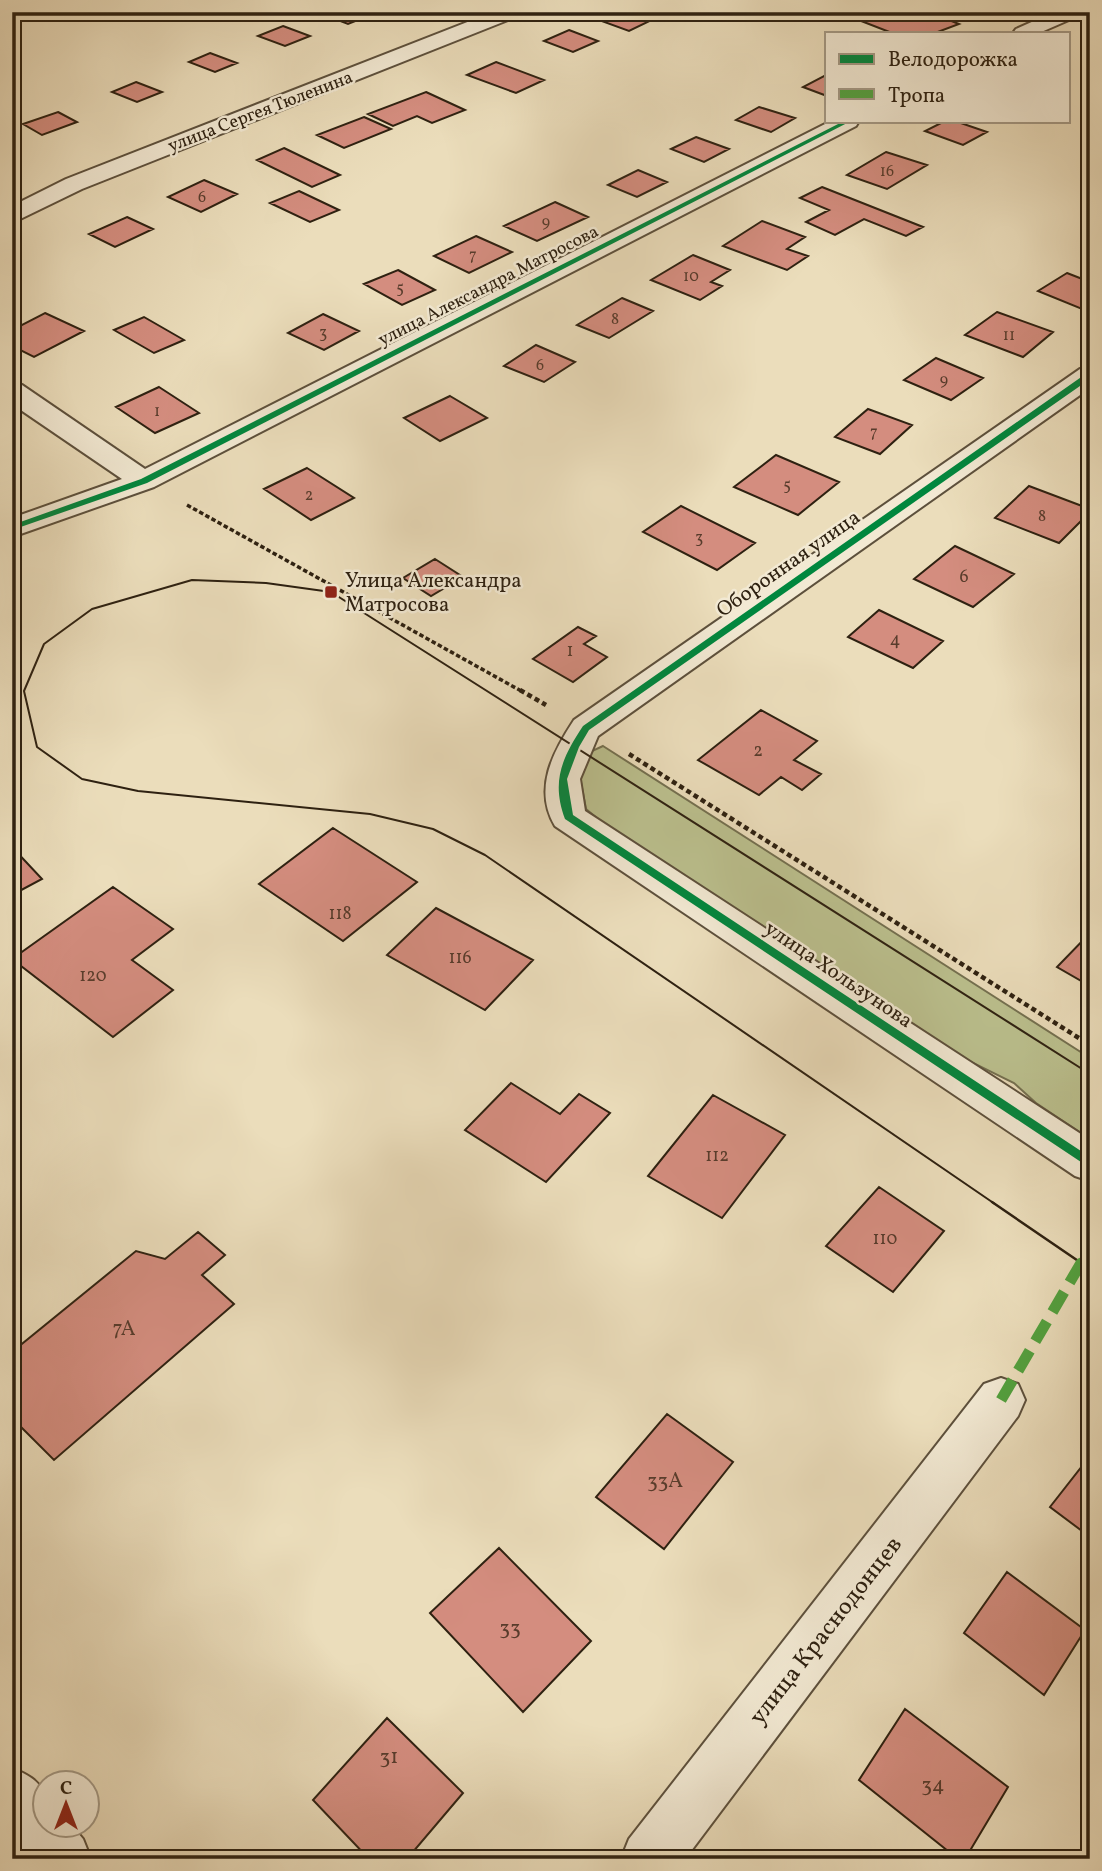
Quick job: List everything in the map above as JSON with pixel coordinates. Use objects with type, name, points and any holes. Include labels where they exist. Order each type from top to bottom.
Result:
[{"type":"street","name":"улица Сергея Тюленина","points":[[12,216],[74,184],[511,12]]},
{"type":"street","points":[[1025,32],[1070,12]]},
{"type":"street","name":"улица Александра Матросова","points":[[12,528],[144,481],[846,122]]},
{"type":"street","name":"Оборонная улица","points":[[568,817],[562,779],[574,747],[586,727],[1090,375]]},
{"type":"street","points":[[12,391],[144,481]]},
{"type":"street","name":"улица Хользунова","points":[[568,817],[1090,1163]]},
{"type":"street","name":"улица Краснодонцев","points":[[649,1859],[1002,1400]]},
{"type":"street","points":[[12,1796],[63,1859]]},
{"type":"green space","points":[[603,746],[1090,1058],[1090,1139],[1036,1103],[1014,1083],[967,1060],[626,842],[586,809],[580,777],[584,762],[592,751]]},
{"type":"building","points":[[378,12],[348,24],[322,14]]},
{"type":"building","points":[[612,12],[643,12],[658,17],[629,31],[596,19]]},
{"type":"building","points":[[838,12],[929,12],[959,24],[938,32],[889,32]]},
{"type":"building","points":[[283,26],[310,36],[285,46],[258,36]]},
{"type":"building","points":[[569,30],[598,41],[573,52],[544,41]]},
{"type":"building","points":[[210,53],[237,63],[215,72],[189,62]]},
{"type":"building","points":[[496,62],[544,80],[516,93],[467,75]]},
{"type":"building","points":[[824,76],[825,76],[825,95],[803,87]]},
{"type":"building","points":[[136,82],[162,92],[137,102],[112,92]]},
{"type":"building","points":[[426,92],[465,110],[432,123],[417,116],[393,126],[368,114]]},
{"type":"building","points":[[759,107],[795,118],[771,132],[736,120]]},
{"type":"building","points":[[58,112],[77,122],[42,135],[23,124]]},
{"type":"building","points":[[364,117],[391,129],[344,148],[317,135]]},
{"type":"building","points":[[943,122],[958,122],[987,132],[963,145],[925,131]]},
{"type":"building","points":[[696,137],[729,149],[704,162],[671,149]]},
{"type":"building","points":[[284,148],[340,175],[312,187],[257,160]]},
{"type":"building","points":[[886,152],[927,165],[887,189],[847,175]]},
{"type":"building","points":[[638,170],[667,182],[637,197],[608,185]]},
{"type":"building","points":[[204,180],[237,194],[201,212],[168,197]]},
{"type":"building","points":[[822,187],[923,227],[906,236],[864,219],[835,235],[806,222],[829,210],[800,198]]},
{"type":"building","points":[[299,191],[339,210],[310,222],[270,203]]},
{"type":"building","points":[[555,202],[588,217],[537,241],[504,226]]},
{"type":"building","points":[[127,217],[153,229],[115,247],[89,234]]},
{"type":"building","points":[[762,221],[805,237],[787,249],[808,256],[787,270],[723,246]]},
{"type":"building","points":[[476,236],[512,252],[469,273],[434,256]]},
{"type":"building","points":[[693,255],[730,270],[711,282],[722,286],[700,300],[651,280]]},
{"type":"building","points":[[398,270],[435,290],[402,305],[364,284]]},
{"type":"building","points":[[1067,273],[1090,282],[1090,304],[1082,309],[1038,291]]},
{"type":"building","points":[[622,298],[653,311],[609,338],[577,325]]},
{"type":"building","points":[[997,312],[1053,332],[1023,357],[965,335]]},
{"type":"building","points":[[45,313],[84,331],[34,357],[12,346],[12,330]]},
{"type":"building","points":[[323,314],[359,331],[324,350],[288,333]]},
{"type":"building","points":[[144,317],[184,340],[154,353],[114,330]]},
{"type":"building","points":[[536,345],[575,362],[544,382],[504,366]]},
{"type":"building","points":[[936,358],[983,378],[951,400],[904,380]]},
{"type":"building","points":[[159,387],[199,413],[155,433],[116,407]]},
{"type":"building","points":[[450,396],[487,418],[440,441],[404,418]]},
{"type":"building","points":[[868,409],[912,425],[880,454],[835,437]]},
{"type":"building","points":[[776,455],[839,482],[798,515],[734,487]]},
{"type":"building","points":[[307,468],[354,498],[311,520],[264,489]]},
{"type":"building","points":[[1029,486],[1090,509],[1090,512],[1059,543],[995,518]]},
{"type":"building","points":[[681,506],[755,543],[717,570],[643,532]]},
{"type":"building","points":[[955,546],[1014,574],[973,607],[914,579]]},
{"type":"building","points":[[435,559],[463,577],[431,596],[403,578]]},
{"type":"building","points":[[879,610],[943,641],[913,668],[848,637]]},
{"type":"building","points":[[578,627],[596,636],[584,644],[607,657],[573,682],[533,659]]},
{"type":"building","points":[[761,710],[817,741],[794,760],[821,774],[802,790],[781,777],[759,795],[698,760]]},
{"type":"building","points":[[333,828],[417,882],[343,941],[259,884]]},
{"type":"building","points":[[12,847],[42,879],[12,895]]},
{"type":"building","points":[[113,887],[173,929],[132,960],[173,990],[113,1037],[12,959]]},
{"type":"building","points":[[436,908],[533,960],[485,1010],[387,955]]},
{"type":"building","points":[[1090,933],[1090,986],[1057,967]]},
{"type":"building","points":[[511,1083],[560,1114],[579,1094],[610,1113],[546,1182],[465,1130]]},
{"type":"building","points":[[713,1095],[785,1135],[722,1218],[648,1176]]},
{"type":"building","points":[[879,1187],[944,1231],[893,1292],[826,1246]]},
{"type":"building","points":[[198,1232],[225,1255],[202,1275],[234,1304],[54,1460],[12,1418],[12,1352],[136,1251],[165,1259]]},
{"type":"building","points":[[667,1414],[733,1462],[664,1549],[596,1497]]},
{"type":"building","points":[[1090,1456],[1090,1537],[1050,1507]]},
{"type":"building","points":[[499,1548],[591,1641],[523,1712],[430,1613]]},
{"type":"building","points":[[1007,1572],[1085,1630],[1044,1695],[964,1633]]},
{"type":"building","points":[[905,1709],[1008,1787],[965,1859],[958,1859],[859,1780]]},
{"type":"building","points":[[387,1718],[463,1793],[407,1859],[369,1859],[313,1800]]},
{"type":"tram line","points":[[995,1204],[485,855],[433,829],[370,814],[138,791],[82,779],[37,747],[24,691],[44,644],[92,609],[192,580],[266,583],[331,592],[1090,1074]]},
{"type":"tram line","points":[[992,1202],[1090,1269]]},
{"type":"marked path","points":[[1001,1400],[1081,1263],[1090,1261]]},
{"type":"cycle path","points":[[12,528],[144,481],[846,122]]},
{"type":"cycle path","points":[[1090,375],[586,728],[574,747],[562,779],[568,817],[1090,1163]]},
{"type":"place","name":"Улица Александра Матросова","points":[[331,592]]}]
